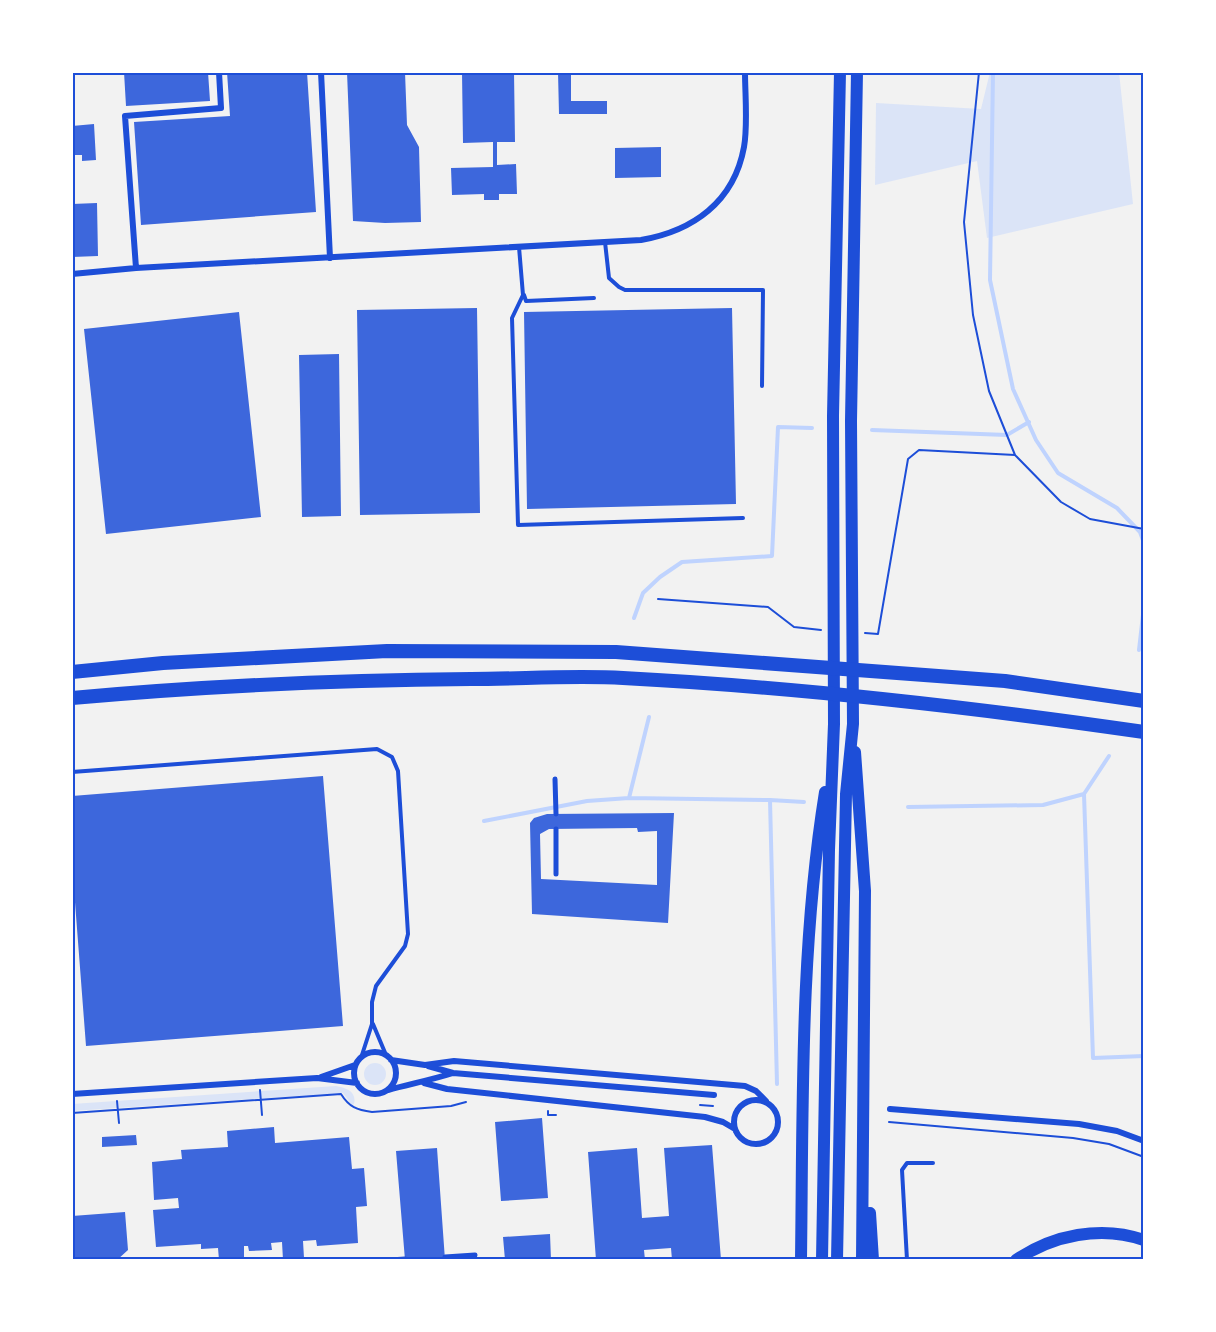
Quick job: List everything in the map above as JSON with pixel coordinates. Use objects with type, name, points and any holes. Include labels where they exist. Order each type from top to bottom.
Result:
[{"type":"highway","points":[[822,1260],[834,724],[833,417],[840,72]]},
{"type":"highway","points":[[857,72],[851,421],[853,724],[865,891],[862,1260]]},
{"type":"highway","points":[[72,672],[163,663],[387,651],[616,652],[1005,681],[1144,701]]},
{"type":"highway","points":[[72,698],[173,689],[390,680],[620,678],[856,695],[1006,712],[1144,732]]},
{"type":"highway","points":[[837,1260],[846,794],[853,724]]},
{"type":"highway","points":[[801,1260],[804,995],[816,846],[833,741]]},
{"type":"highway","points":[[864,1035],[871,1088],[870,1215],[873,1260]]},
{"type":"highway","points":[[1016,1260],[1031,1250],[1052,1241],[1080,1234],[1103,1232],[1131,1235],[1144,1240]]},
{"type":"street","points":[[136,268],[125,116],[221,108],[219,72]]},
{"type":"street","points":[[321,72],[330,258]]},
{"type":"street","points":[[72,274],[136,268],[641,240],[662,236],[681,229],[705,215],[723,196],[735,175],[744,146],[745,72]]},
{"type":"street","points":[[555,779],[556,814]]},
{"type":"street","points":[[556,829],[556,873]]},
{"type":"street","points":[[317,1078],[355,1065],[368,1053],[377,1052],[389,1058],[453,1073],[714,1095]]},
{"type":"street","points":[[387,1090],[393,1084],[396,1076],[395,1068],[389,1058]]},
{"type":"street","points":[[425,1065],[454,1061],[745,1086],[756,1091],[773,1107],[778,1114],[777,1131],[764,1143],[755,1144],[739,1137],[735,1129],[736,1112],[749,1100],[766,1101]]},
{"type":"street","points":[[355,1065],[354,1075],[357,1083],[363,1090],[372,1094],[408,1084],[424,1083],[453,1073]]},
{"type":"street","points":[[72,1094],[317,1078],[357,1083]]},
{"type":"street","points":[[424,1083],[447,1089],[705,1117],[723,1122],[735,1129]]},
{"type":"street","points":[[890,1109],[1078,1124],[1117,1131],[1144,1142]]},
{"type":"street","points":[[445,1257],[475,1255]]},
{"type":"street","points":[[390,1260],[405,1259]]},
{"type":"lane","points":[[605,242],[609,278],[625,290],[763,290],[762,386]]},
{"type":"lane","points":[[519,247],[526,301],[594,298]]},
{"type":"lane","points":[[524,295],[512,318],[518,525],[743,518]]},
{"type":"lane","points":[[72,772],[377,748],[392,757],[398,771],[408,934],[405,946],[376,986],[372,1002],[372,1024],[361,1058]]},
{"type":"lane","points":[[372,1024],[389,1058]]},
{"type":"lane","points":[[907,1260],[902,1170],[907,1163],[933,1163]]},
{"type":"path","points":[[979,72],[964,222],[973,315],[989,391],[1015,455],[1061,502],[1090,519],[1144,529]]},
{"type":"path","points":[[72,1113],[341,1094],[347,1104],[359,1110],[372,1112],[465,1103]]},
{"type":"path","points":[[889,1122],[1093,1141],[1126,1149],[1144,1157]]},
{"type":"shaded area","points":[[990,72],[1119,72],[1133,204],[987,238],[977,161],[875,185],[876,103],[981,109]]},
{"type":"shaded area","points":[[375,1063],[383,1066],[386,1074],[383,1082],[375,1085],[367,1082],[364,1074],[367,1066]]},
{"type":"shaded area","points":[[336,1086],[352,1093],[354,1104],[352,1105],[343,1093],[72,1111],[72,1104]]},
{"type":"building","points":[[124,72],[208,72],[210,101],[126,106]]},
{"type":"building","points":[[227,72],[307,72],[316,212],[141,225],[134,122],[230,116]]},
{"type":"building","points":[[347,72],[405,72],[407,125],[419,147],[421,222],[353,221]]},
{"type":"building","points":[[462,72],[514,72],[515,142],[497,142],[497,165],[516,164],[517,194],[499,194],[499,200],[484,200],[484,194],[452,195],[451,168],[493,167],[493,142],[463,143]]},
{"type":"building","points":[[558,72],[571,72],[571,101],[607,101],[607,114],[559,114]]},
{"type":"building","points":[[94,124],[96,160],[82,161],[82,155],[75,155],[72,126]]},
{"type":"building","points":[[661,147],[661,177],[615,178],[615,148]]},
{"type":"building","points":[[97,203],[98,256],[72,257],[72,204]]},
{"type":"building","points":[[477,308],[480,513],[360,515],[357,310]]},
{"type":"building","points":[[732,308],[736,504],[527,509],[524,312]]},
{"type":"building","points":[[239,312],[261,517],[106,534],[84,329]]},
{"type":"building","points":[[339,354],[341,516],[302,517],[299,355]]},
{"type":"building","points":[[323,776],[343,1026],[86,1046],[72,863],[72,796]]},
{"type":"building","points":[[674,813],[668,923],[532,914],[530,823],[534,818],[547,814]],"holes":[[[637,828],[638,832],[657,831],[657,885],[541,879],[540,834],[549,829]]]},
{"type":"building","points":[[542,1118],[548,1198],[501,1201],[495,1122]]},
{"type":"building","points":[[274,1127],[275,1143],[349,1137],[352,1169],[364,1168],[367,1206],[356,1207],[358,1243],[317,1246],[316,1240],[303,1241],[304,1258],[283,1260],[282,1242],[271,1243],[272,1250],[249,1251],[248,1246],[244,1246],[244,1260],[219,1260],[218,1248],[201,1249],[201,1244],[156,1247],[153,1210],[179,1208],[178,1198],[154,1200],[152,1162],[182,1159],[181,1150],[228,1147],[227,1131]]},
{"type":"building","points":[[136,1135],[137,1145],[102,1147],[102,1137]]},
{"type":"building","points":[[712,1145],[721,1260],[672,1260],[671,1248],[644,1250],[645,1260],[596,1260],[588,1152],[637,1148],[642,1218],[669,1216],[664,1148]]},
{"type":"building","points":[[437,1148],[445,1260],[405,1260],[396,1151]]},
{"type":"building","points":[[125,1212],[128,1250],[117,1260],[78,1260],[72,1254],[72,1216]]},
{"type":"building","points":[[550,1234],[551,1260],[505,1260],[503,1237]]},
{"type":"waterway","points":[[993,72],[990,280],[1013,389],[1036,440],[1058,473],[1117,508],[1140,532],[1144,543]]},
{"type":"waterway","points":[[872,430],[1007,435],[1029,422]]},
{"type":"waterway","points":[[634,618],[643,593],[660,577],[682,562],[772,556],[778,427],[812,428]]},
{"type":"waterway","points":[[1139,650],[1144,606]]},
{"type":"waterway","points":[[484,821],[587,801],[629,798],[649,717]]},
{"type":"waterway","points":[[1109,756],[1084,794],[1093,1058],[1144,1056]]},
{"type":"waterway","points":[[908,807],[1043,805],[1084,794]]},
{"type":"waterway","points":[[629,798],[770,800]]},
{"type":"waterway","points":[[777,1084],[770,800],[804,802]]}]
